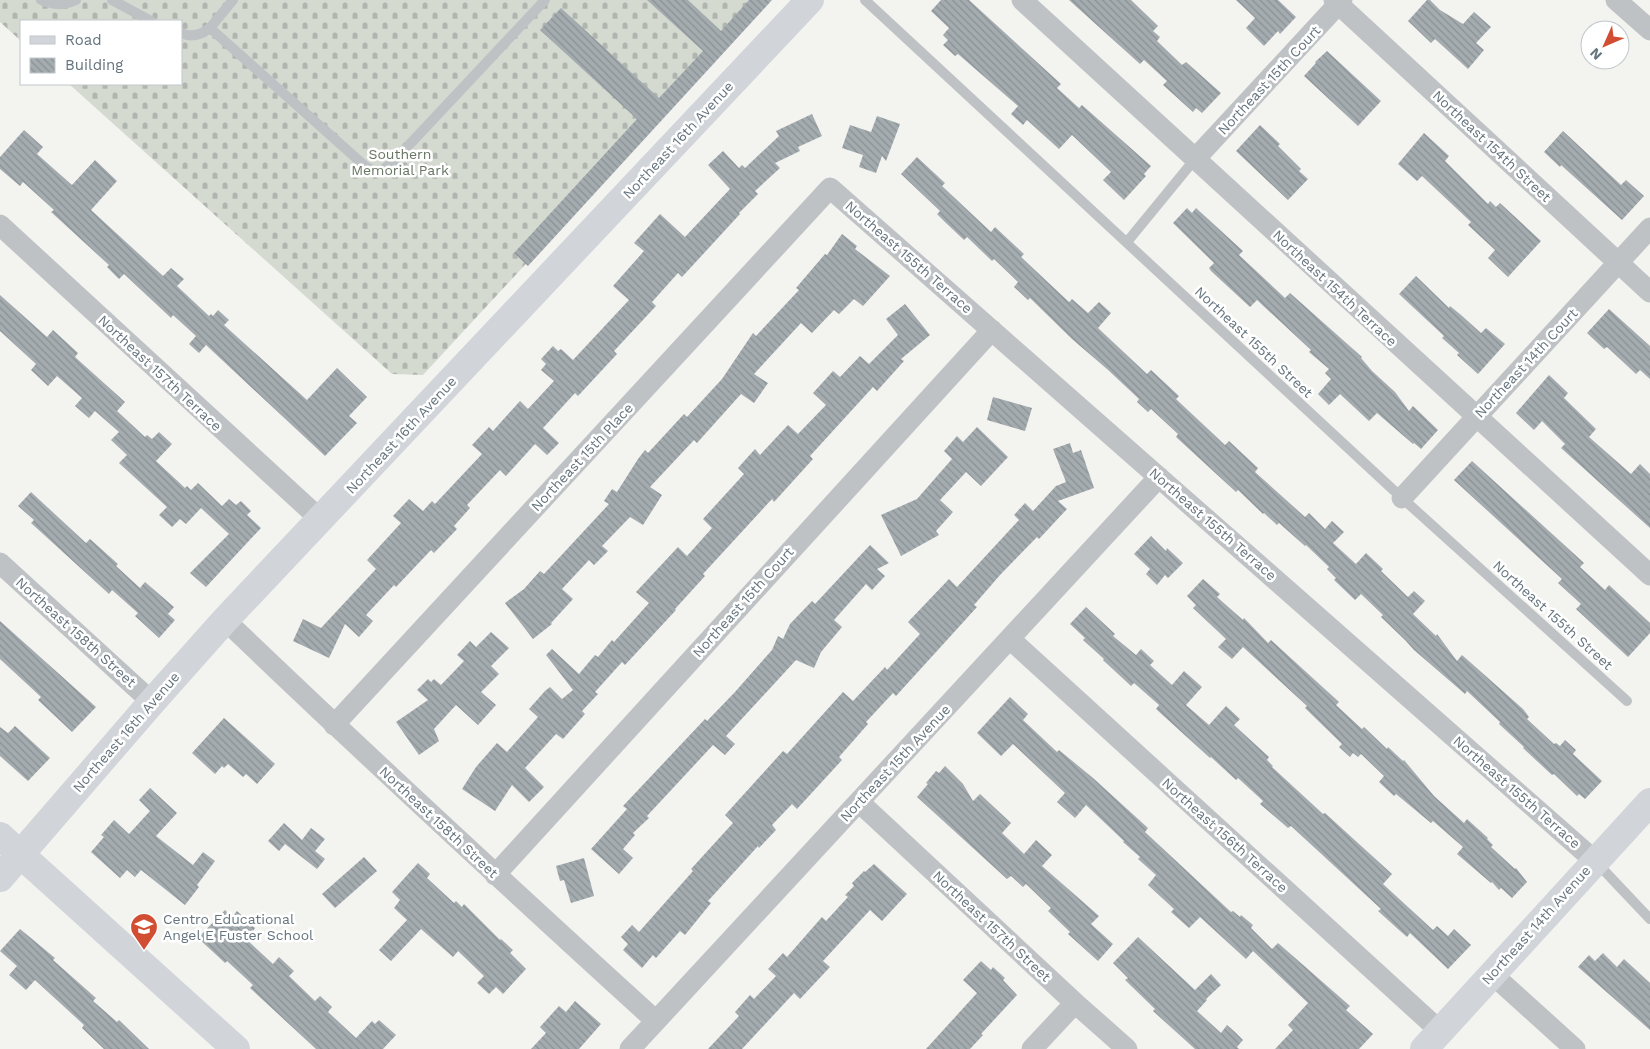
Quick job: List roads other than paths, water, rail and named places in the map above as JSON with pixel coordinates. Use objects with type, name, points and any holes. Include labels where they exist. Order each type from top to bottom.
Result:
[{"type":"street","name":"Northeast 16th Avenue","points":[[0,878],[225,620],[810,0]]},
{"type":"street","name":"Northeast 154th Terrace","points":[[1022,0],[1476,417],[1650,574]]},
{"type":"street","points":[[1616,0],[1650,30]]},
{"type":"street","name":"Northeast 15th Court","points":[[1195,159],[1338,1]]},
{"type":"street","name":"Northeast 154th Street","points":[[1338,1],[1650,292]]},
{"type":"street","name":"Northeast 155th Terrace","points":[[830,188],[1595,861]]},
{"type":"street","name":"Northeast 15th Place","points":[[334,725],[830,188]]},
{"type":"street","name":"Northeast 157th Terrace","points":[[0,225],[321,520]]},
{"type":"street","name":"Northeast 14th Court","points":[[1402,498],[1650,228]]},
{"type":"street","name":"Northeast 15th Court","points":[[495,875],[992,330]]},
{"type":"street","name":"Northeast 15th Avenue","points":[[630,1049],[1159,477]]},
{"type":"street","name":"Northeast 158th Street","points":[[0,563],[152,702]]},
{"type":"street","name":"Northeast 158th Street","points":[[225,620],[495,875],[656,1021]]},
{"type":"street","name":"Northeast 156th Terrace","points":[[1010,639],[1432,1040]]},
{"type":"street","name":"Northeast 157th Street","points":[[859,802],[1074,1003],[1126,1049]]},
{"type":"street","name":"Northeast 14th Avenue","points":[[1432,1040],[1650,802]]},
{"type":"street","points":[[0,836],[236,1049]]},
{"type":"street","points":[[1492,974],[1575,1049]]},
{"type":"street","points":[[1032,1049],[1074,1003]]},
{"type":"lane","points":[[41,0],[51,4],[63,5],[76,0]]},
{"type":"lane","points":[[112,0],[149,20]]},
{"type":"lane","points":[[182,34],[201,35],[210,28],[233,0]]},
{"type":"lane","points":[[210,28],[365,166],[374,171],[385,169],[395,160],[545,0]]},
{"type":"lane","name":"Northeast 155th Street","points":[[865,0],[1402,498],[1627,701]]},
{"type":"lane","points":[[1127,242],[1195,159]]},
{"type":"lane","points":[[1595,861],[1650,919]]},
{"type":"place","name":"Centro Educational Angel E Fuster School","points":[[144,951]]},
{"type":"park label","name":"Southern Memorial Park","points":[[400,162]]}]
